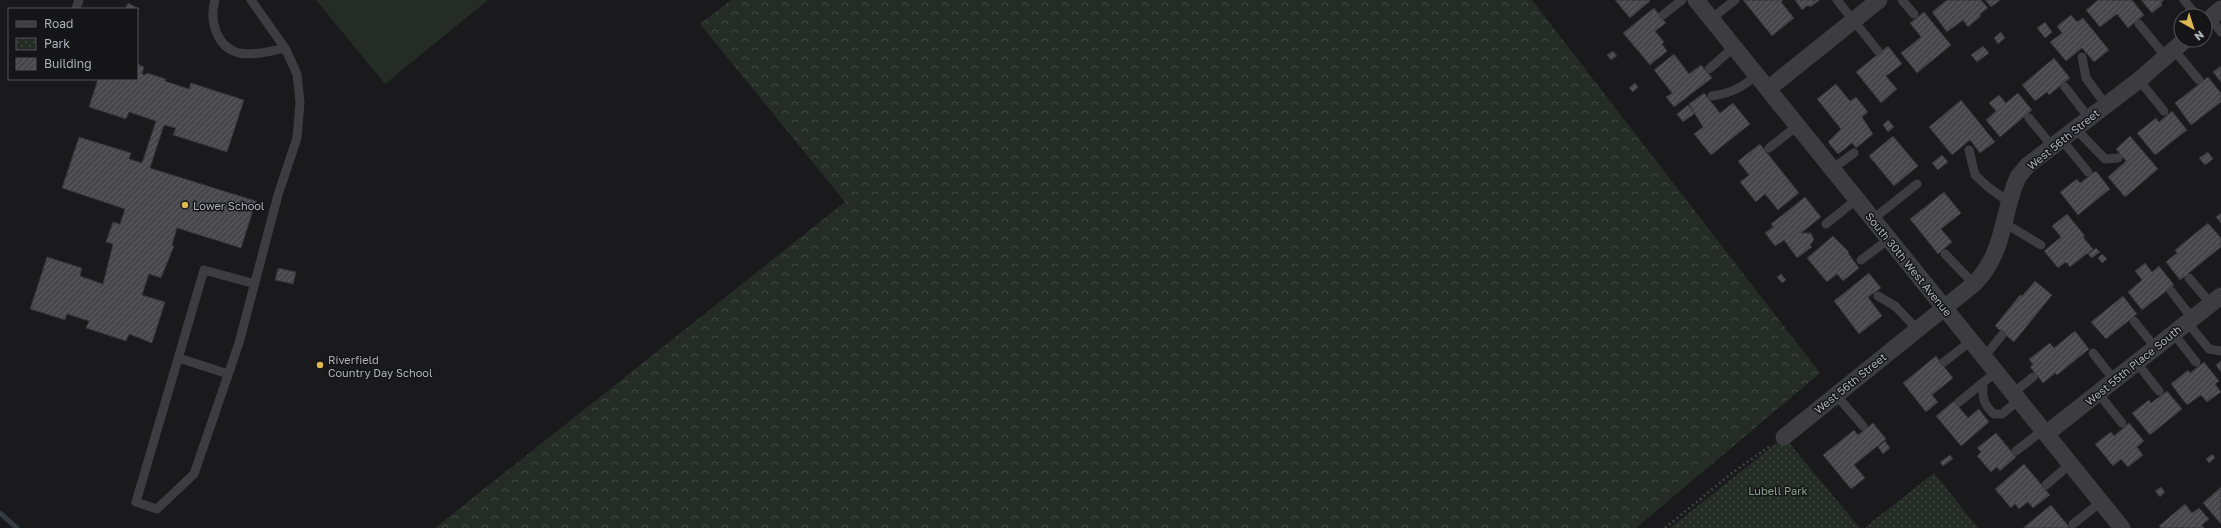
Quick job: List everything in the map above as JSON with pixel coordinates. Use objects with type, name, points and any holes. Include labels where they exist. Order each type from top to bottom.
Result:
[{"type":"street","name":"South 30th West Avenue","points":[[1696,0],[2122,528]]},
{"type":"street","points":[[1768,89],[1853,20],[1872,2]]},
{"type":"street","name":"West 56th Street","points":[[1784,437],[1974,284],[1986,272],[1996,255],[2009,202],[2018,177],[2028,166],[2056,143],[2139,80],[2175,49]]},
{"type":"street","name":"West 55th Place South","points":[[2044,432],[2098,393],[2216,300]]},
{"type":"lane","points":[[215,0],[213,22],[218,36],[226,46],[239,53],[270,52],[285,48]]},
{"type":"lane","points":[[250,0],[285,48],[297,74],[300,102],[297,138],[278,195],[255,284],[228,374],[194,474],[157,509],[136,502],[204,270],[255,284]]},
{"type":"lane","points":[[1664,16],[1682,0]]},
{"type":"lane","points":[[1711,19],[1735,0]]},
{"type":"lane","points":[[1837,0],[1878,51]]},
{"type":"lane","points":[[1902,0],[1914,14]]},
{"type":"lane","points":[[2184,0],[2196,8]]},
{"type":"lane","points":[[2213,22],[2221,32]]},
{"type":"lane","points":[[2139,24],[2175,49],[2199,80]]},
{"type":"lane","points":[[1709,69],[1734,47]]},
{"type":"lane","points":[[2082,57],[2086,78],[2106,105]]},
{"type":"lane","points":[[1712,96],[1731,93],[1742,87],[1756,75]]},
{"type":"lane","points":[[2139,80],[2164,111]]},
{"type":"lane","points":[[2066,87],[2089,118]]},
{"type":"lane","points":[[2029,118],[2088,172]]},
{"type":"lane","points":[[1769,148],[1797,126]]},
{"type":"lane","points":[[2075,128],[2105,159],[2118,158]]},
{"type":"lane","points":[[1969,150],[1975,175],[1988,187],[2009,202]]},
{"type":"lane","points":[[1832,169],[1854,152]]},
{"type":"lane","points":[[1873,219],[1917,184]]},
{"type":"lane","points":[[1826,224],[1857,199]]},
{"type":"lane","points":[[2004,223],[2041,245]]},
{"type":"lane","points":[[1861,260],[1889,239]]},
{"type":"lane","points":[[1945,254],[1974,284]]},
{"type":"lane","points":[[2189,278],[2216,300]]},
{"type":"lane","points":[[2171,291],[2209,349],[2221,351]]},
{"type":"lane","points":[[1878,296],[1895,306],[1917,329]]},
{"type":"lane","points":[[2134,321],[2156,347]]},
{"type":"lane","points":[[2173,333],[2196,362]]},
{"type":"lane","points":[[1984,357],[2002,335]]},
{"type":"lane","points":[[1944,362],[1971,341]]},
{"type":"lane","points":[[2093,353],[2114,380]]},
{"type":"lane","points":[[178,358],[228,374]]},
{"type":"lane","points":[[2136,362],[2159,391]]},
{"type":"lane","points":[[1959,402],[1996,372]]},
{"type":"lane","points":[[1983,383],[1982,397],[1985,406],[1994,414],[2002,414],[2033,377]]},
{"type":"lane","points":[[2098,393],[2122,423]]},
{"type":"lane","points":[[1836,395],[1863,426]]},
{"type":"lane","points":[[2016,451],[2044,432]]},
{"type":"lane","points":[[2046,485],[2070,464]]},
{"type":"lane","points":[[2073,524],[2100,502]]},
{"type":"path","points":[[1665,528],[1732,473],[1784,437]]},
{"type":"green space","points":[[316,0],[488,0],[385,84]]},
{"type":"green space","points":[[731,0],[1532,0],[1820,373],[1636,528],[435,528],[845,202],[700,24]]},
{"type":"green space","name":"Lubell Park","points":[[1784,437],[1860,528],[1670,528]]},
{"type":"green space","points":[[1934,473],[1978,528],[1864,528]]},
{"type":"building","points":[[1615,0],[1649,0],[1650,1],[1630,18]]},
{"type":"building","points":[[1743,0],[1783,0],[1781,2],[1794,18],[1772,36]]},
{"type":"building","points":[[1795,0],[1820,0],[1810,7],[1808,5],[1802,10]]},
{"type":"building","points":[[1947,0],[1981,0],[1988,8],[1968,27],[1963,20],[1947,32],[1932,12]]},
{"type":"building","points":[[1985,0],[2000,0],[1991,7]]},
{"type":"building","points":[[2098,0],[2132,0],[2144,15],[2128,28],[2117,14],[2100,27],[2086,10]]},
{"type":"building","points":[[2141,0],[2164,0],[2161,3],[2162,5],[2152,13]]},
{"type":"building","points":[[128,3],[137,8],[126,8]]},
{"type":"building","points":[[1654,8],[1666,23],[1655,31],[1664,42],[1662,44],[1667,51],[1650,65],[1623,33]]},
{"type":"building","points":[[1924,12],[1951,45],[1917,73],[1901,53],[1921,37],[1910,23]]},
{"type":"building","points":[[2071,15],[2077,22],[2083,18],[2109,50],[2094,62],[2082,48],[2066,61],[2050,42],[2062,33],[2057,26]]},
{"type":"building","points":[[2045,22],[2052,32],[2045,38],[2037,28]]},
{"type":"building","points":[[2001,32],[2005,38],[1998,44],[1994,38]]},
{"type":"building","points":[[1888,46],[1902,64],[1886,76],[1897,89],[1881,103],[1856,72]]},
{"type":"building","points":[[1983,46],[1989,53],[1977,62],[1971,55]]},
{"type":"building","points":[[1613,51],[1617,56],[1611,60],[1607,55]]},
{"type":"building","points":[[1674,54],[1689,74],[1701,65],[1712,78],[1674,107],[1666,97],[1672,93],[1654,70]]},
{"type":"building","points":[[2054,58],[2070,78],[2049,95],[2047,92],[2035,101],[2022,85]]},
{"type":"building","name":"Lower School","points":[[138,64],[144,67],[142,74],[146,75],[147,73],[166,79],[165,81],[189,89],[191,83],[244,100],[227,152],[173,135],[176,128],[164,125],[150,168],[256,201],[241,248],[177,228],[172,245],[174,246],[161,278],[149,274],[142,295],[165,302],[152,343],[129,334],[126,341],[86,328],[89,321],[67,314],[65,320],[30,309],[47,257],[82,268],[80,276],[103,284],[113,244],[106,242],[113,222],[120,224],[125,209],[62,188],[79,137],[131,153],[129,159],[142,163],[156,121],[129,112],[126,119],[89,107],[98,80],[138,80]]},
{"type":"building","points":[[2221,66],[2221,82],[2213,72]]},
{"type":"building","points":[[2208,77],[2221,93],[2221,102],[2191,125],[2175,103]]},
{"type":"building","points":[[1635,83],[1638,87],[1633,92],[1629,88]]},
{"type":"building","points":[[1836,84],[1850,101],[1856,97],[1868,112],[1862,117],[1873,134],[1856,148],[1852,143],[1838,154],[1828,142],[1841,129],[1817,99]]},
{"type":"building","points":[[1704,93],[1720,113],[1733,103],[1750,124],[1711,155],[1694,134],[1703,127],[1689,104]]},
{"type":"building","points":[[2018,93],[2032,110],[2000,137],[1986,120],[1996,111],[1989,103],[1999,95],[2006,103]]},
{"type":"building","points":[[1961,100],[1995,142],[1980,153],[1970,140],[1952,155],[1929,127]]},
{"type":"building","points":[[1688,105],[1695,113],[1683,122],[1677,114]]},
{"type":"building","points":[[2172,111],[2187,130],[2155,155],[2137,133],[2156,118],[2159,122]]},
{"type":"building","points":[[1888,120],[1894,127],[1888,132],[1883,125]]},
{"type":"building","points":[[1893,136],[1918,166],[1894,186],[1869,156]]},
{"type":"building","points":[[2130,136],[2158,169],[2125,197],[2108,177],[2126,161],[2116,149]]},
{"type":"building","points":[[1760,144],[1799,193],[1778,210],[1765,194],[1756,202],[1740,182],[1749,175],[1738,161]]},
{"type":"building","points":[[2208,152],[2213,159],[2205,165],[2199,158]]},
{"type":"building","points":[[1942,155],[1948,162],[1938,170],[1932,163]]},
{"type":"building","points":[[2096,171],[2110,189],[2078,215],[2060,192],[2077,179],[2080,183]]},
{"type":"building","points":[[1944,192],[1961,213],[1941,229],[1952,242],[1938,254],[1910,219]]},
{"type":"building","points":[[1805,197],[1821,217],[1801,233],[1811,233],[1814,240],[1810,245],[1812,247],[1797,258],[1784,240],[1775,246],[1765,233],[1773,227],[1771,224]]},
{"type":"building","points":[[2221,213],[2221,223],[2216,217]]},
{"type":"building","points":[[2067,214],[2085,236],[2083,237],[2093,249],[2070,267],[2066,262],[2058,268],[2044,251],[2061,237],[2052,226]]},
{"type":"building","points":[[2208,223],[2221,238],[2221,247],[2180,280],[2166,262],[2177,253],[2175,250]]},
{"type":"building","points":[[1833,236],[1849,252],[1848,253],[1859,268],[1843,281],[1837,274],[1827,282],[1807,258]]},
{"type":"building","points":[[2096,248],[2100,252],[2092,258],[2088,254]]},
{"type":"building","points":[[2102,254],[2107,259],[2102,263],[2098,258]]},
{"type":"building","points":[[2145,263],[2152,272],[2159,266],[2174,285],[2142,310],[2128,292],[2142,280],[2135,271]]},
{"type":"building","points":[[278,268],[296,272],[293,284],[275,280]]},
{"type":"building","points":[[1869,273],[1881,288],[1868,297],[1882,316],[1859,334],[1834,301]]},
{"type":"building","points":[[1781,274],[1786,280],[1782,283],[1777,277]]},
{"type":"building","points":[[2035,281],[2052,295],[2014,342],[1995,326],[2020,295],[2022,296]]},
{"type":"building","points":[[2123,296],[2137,314],[2106,339],[2091,322]]},
{"type":"building","points":[[2075,331],[2089,349],[2057,375],[2055,373],[2043,383],[2030,367],[2033,365],[2029,359],[2050,343],[2054,348]]},
{"type":"building","points":[[1936,356],[1953,378],[1932,395],[1938,402],[1926,412],[1903,383]]},
{"type":"building","points":[[2221,361],[2221,372],[2216,365]]},
{"type":"building","points":[[2204,362],[2219,381],[2215,384],[2221,392],[2207,402],[2201,395],[2187,405],[2171,384],[2188,370],[2190,373]]},
{"type":"building","points":[[2167,391],[2182,409],[2150,435],[2132,413],[2149,400],[2151,403]]},
{"type":"building","points":[[1954,401],[1968,418],[1979,409],[1989,422],[1961,446],[1936,416]]},
{"type":"building","points":[[1873,423],[1886,439],[1854,465],[1865,478],[1851,489],[1823,455],[1854,430],[1858,435]]},
{"type":"building","points":[[2129,423],[2144,441],[2137,447],[2143,455],[2128,467],[2121,459],[2113,466],[2095,444],[2111,432],[2114,436]]},
{"type":"building","points":[[1996,433],[2016,457],[2000,471],[1997,467],[1991,472],[1977,456],[1981,452],[1977,448]]},
{"type":"building","points":[[1885,441],[1890,448],[1883,454],[1878,447]]},
{"type":"building","points":[[2212,454],[2215,458],[2209,463],[2206,459]]},
{"type":"building","points":[[1950,455],[1953,459],[1943,466],[1940,462]]},
{"type":"building","points":[[2024,464],[2050,495],[2033,508],[2028,502],[2019,509],[2015,504],[2011,508],[1995,489]]},
{"type":"building","points":[[2161,487],[2165,492],[2160,497],[2155,491]]},
{"type":"building","points":[[2221,487],[2221,524],[2203,503]]},
{"type":"building","points":[[2185,504],[2192,513],[2199,508],[2209,519],[2202,525],[2204,528],[2161,528],[2159,526]]},
{"type":"building","points":[[2051,505],[2070,528],[2023,528]]},
{"type":"waterway","points":[[0,513],[17,528]]},
{"type":"place","name":"Lower School","points":[[185,205]]},
{"type":"place","name":"Riverfield Country Day School","points":[[320,365]]}]
